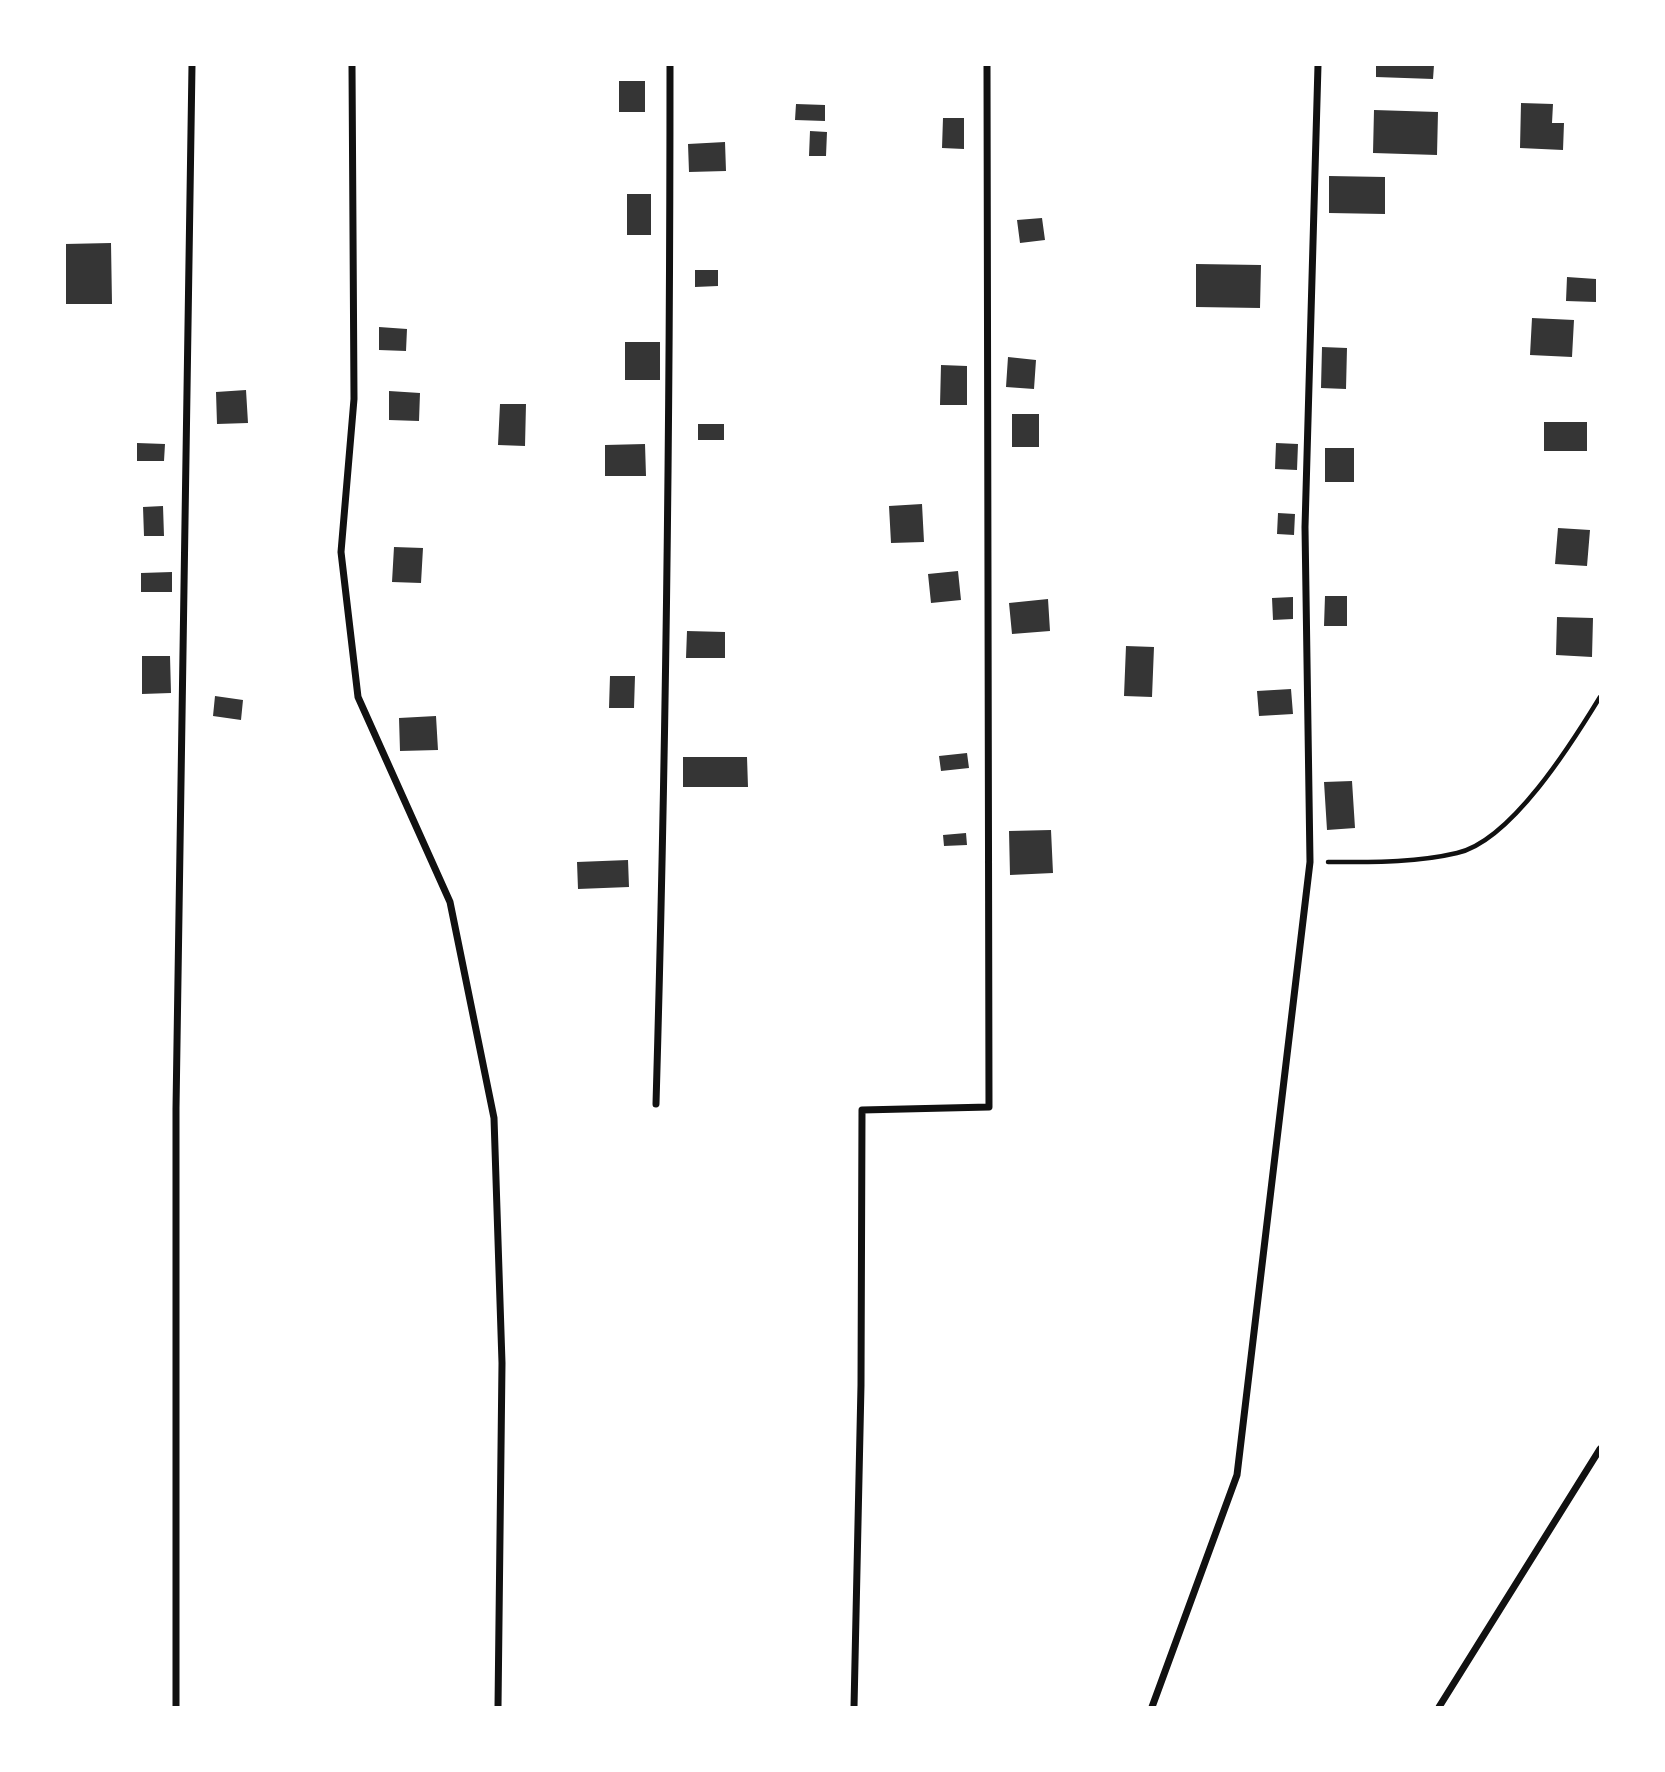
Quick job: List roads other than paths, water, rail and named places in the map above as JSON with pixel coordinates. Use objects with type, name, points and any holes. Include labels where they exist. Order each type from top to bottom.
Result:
[{"type":"street","points":[[176,1707],[176,1122],[192,65]]},
{"type":"street","points":[[352,65],[354,399],[341,552],[358,697],[450,902],[494,1118],[502,1363],[498,1707]]},
{"type":"street","points":[[656,1104],[668,452],[670,65]]},
{"type":"street","points":[[853,1707],[860,1398],[862,1110],[989,1107],[988,65]]},
{"type":"street","points":[[1152,1707],[1237,1475],[1310,862],[1306,527],[1318,65]]},
{"type":"street","points":[[1439,1707],[1600,1449]]}]
